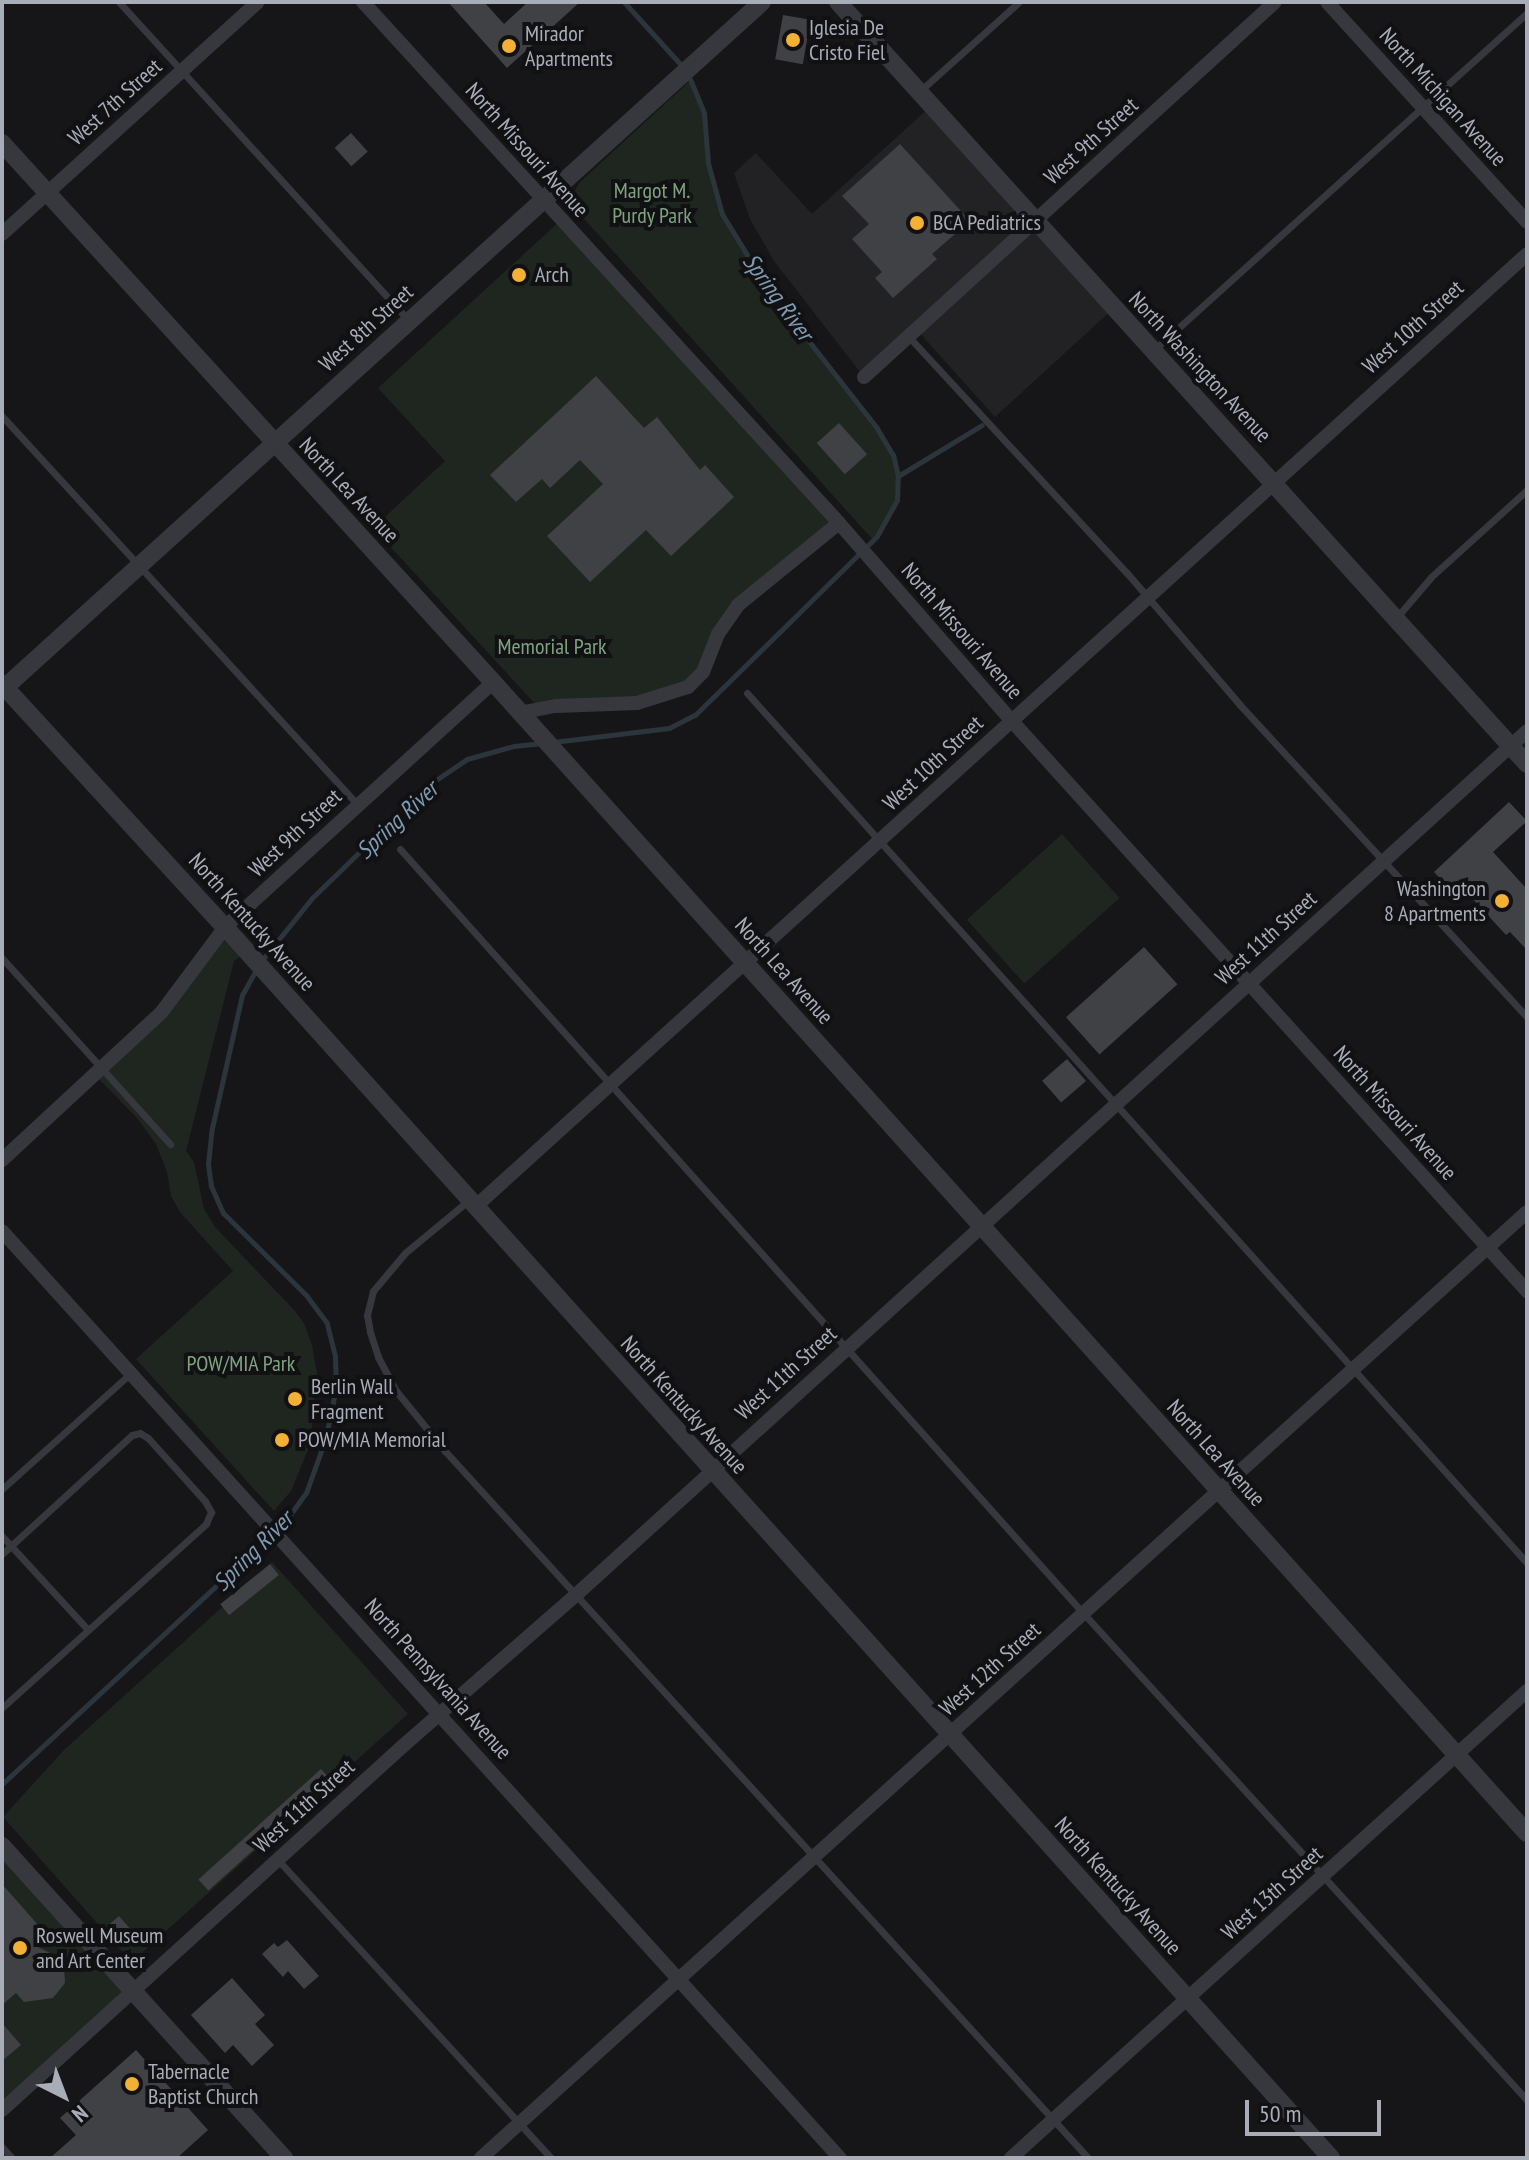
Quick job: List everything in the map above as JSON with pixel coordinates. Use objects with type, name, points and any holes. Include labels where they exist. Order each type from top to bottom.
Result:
[{"type":"street","name":"West 7th Street","points":[[2,234],[258,2]]},
{"type":"street","name":"North Missouri Avenue","points":[[363,2],[839,523],[1011,720],[1527,1291]]},
{"type":"street","name":"West 8th Street","points":[[3,687],[762,2]]},
{"type":"street","name":"North Washington Avenue","points":[[838,2],[1527,764]]},
{"type":"street","name":"West 9th Street","points":[[864,377],[1275,2]]},
{"type":"street","name":"North Michigan Avenue","points":[[1327,2],[1527,222]]},
{"type":"street","name":"North Lea Avenue","points":[[2,143],[493,682],[1527,1833]]},
{"type":"street","name":"West 10th Street","points":[[472,1204],[612,1085],[1527,254]]},
{"type":"street","points":[[524,718],[556,706],[656,700],[688,687],[703,672],[718,634],[738,605],[839,523]]},
{"type":"street","name":"West 9th Street","points":[[2,1160],[171,1002],[225,927],[493,682]]},
{"type":"street","name":"North Kentucky Avenue","points":[[3,687],[247,951],[1331,2158]]},
{"type":"street","name":"West 11th Street","points":[[2,2110],[577,1594],[1527,731]]},
{"type":"street","name":"West 12th Street","points":[[481,2158],[1527,1212]]},
{"type":"street","name":"North Pennsylvania Avenue","points":[[2,1231],[840,2158]]},
{"type":"street","name":"West 13th Street","points":[[1011,2158],[1527,1691]]},
{"type":"street","points":[[2,1846],[284,2158]]},
{"type":"lane","points":[[119,2],[409,321]]},
{"type":"lane","points":[[919,93],[1019,2]]},
{"type":"lane","points":[[1153,351],[1527,13]]},
{"type":"lane","points":[[909,337],[1382,862],[1527,1017]]},
{"type":"lane","points":[[2,416],[358,805]]},
{"type":"lane","points":[[1396,618],[1431,577],[1527,490]]},
{"type":"lane","points":[[747,693],[1527,1563]]},
{"type":"lane","points":[[400,849],[1084,1614],[1527,2100]]},
{"type":"lane","points":[[2,958],[170,1144]]},
{"type":"lane","points":[[472,1204],[405,1253],[379,1280],[368,1308],[370,1332],[385,1372],[405,1404],[1088,2158]]},
{"type":"lane","points":[[2,1489],[132,1373]]},
{"type":"lane","points":[[2,1554],[132,1435],[140,1433],[205,1501],[211,1512],[206,1524],[2,1708]]},
{"type":"lane","points":[[2,1536],[88,1630]]},
{"type":"lane","points":[[278,1860],[551,2158]]},
{"type":"lane","points":[[2,2147],[12,2158]]},
{"type":"shaded area","points":[[931,106],[1114,308],[995,417],[917,330],[864,377],[774,261],[750,219],[734,173],[756,153],[812,214]]},
{"type":"green space","name":"Margot M. Purdy Park","points":[[692,79],[704,113],[715,192],[728,226],[768,289],[877,428],[893,455],[898,476],[897,500],[889,519],[873,540],[569,202],[579,183]]},
{"type":"green space","name":"Memorial Park","points":[[561,220],[839,523],[756,587],[706,663],[672,695],[539,708],[373,528],[445,461],[378,388]]},
{"type":"green space","points":[[1062,834],[1120,898],[1024,984],[967,920]]},
{"type":"green space","name":"POW/MIA Park","points":[[225,927],[247,951],[234,961],[186,1151],[194,1162],[204,1209],[215,1227],[294,1310],[304,1323],[312,1345],[317,1374],[310,1445],[291,1491],[274,1511],[136,1359],[233,1271],[180,1212],[171,1196],[167,1172],[156,1144],[137,1118],[95,1075],[149,1026]]},
{"type":"green space","points":[[272,1562],[408,1714],[136,1958],[128,1958],[3,1817],[64,1750]]},
{"type":"green space","points":[[2,1846],[132,1992],[2,2110]]},
{"type":"building","name":"Mirador Apartments","points":[[448,2],[484,2],[504,24],[528,2],[580,2],[507,68]]},
{"type":"building","name":"Iglesia De Cristo Fiel","points":[[783,15],[811,20],[803,64],[775,59]]},
{"type":"building","points":[[351,133],[368,152],[351,166],[335,148]]},
{"type":"building","name":"BCA Pediatrics","points":[[900,144],[970,221],[932,254],[937,259],[893,298],[875,278],[882,272],[852,239],[869,224],[842,196]]},
{"type":"building","points":[[596,376],[644,428],[657,417],[700,470],[705,465],[734,497],[671,556],[646,530],[590,582],[547,536],[603,484],[580,460],[550,488],[542,479],[516,502],[490,475]]},
{"type":"building","points":[[839,423],[867,454],[845,474],[817,443]]},
{"type":"building","points":[[1509,802],[1527,821],[1493,852],[1527,889],[1527,950],[1510,932],[1506,935],[1459,884],[1452,891],[1434,872]]},
{"type":"building","points":[[1144,947],[1177,984],[1099,1054],[1066,1017]]},
{"type":"building","points":[[1067,1059],[1086,1081],[1061,1103],[1042,1081]]},
{"type":"building","points":[[270,1564],[279,1575],[229,1615],[220,1604]]},
{"type":"building","points":[[321,1769],[331,1780],[208,1891],[198,1879]]},
{"type":"building","name":"Roswell Museum and Art Center","points":[[2,1884],[46,1934],[34,1945],[54,1955],[64,1966],[65,1983],[53,1998],[24,2002],[16,1993],[2,2005]]},
{"type":"building","points":[[119,1916],[134,1933],[123,1943],[108,1926]]},
{"type":"building","points":[[287,1940],[319,1976],[304,1989],[288,1971],[283,1977],[262,1954],[274,1943],[278,1947]]},
{"type":"building","points":[[232,1978],[265,2015],[255,2024],[274,2045],[252,2066],[233,2045],[225,2053],[191,2015]]},
{"type":"building","name":"Roswell Museum and Art Center","points":[[2,2023],[21,2045],[2,2061]]},
{"type":"building","name":"Tabernacle Baptist Church","points":[[136,2050],[208,2130],[177,2158],[50,2158],[76,2135],[60,2118]]},
{"type":"waterway","name":"Spring River","points":[[624,2],[682,66]]},
{"type":"waterway","name":"Spring River","points":[[553,742],[669,728],[695,715],[877,536],[897,500],[898,476],[893,455],[877,428],[768,289],[722,214],[708,163],[704,113],[688,74]]},
{"type":"waterway","points":[[898,476],[982,425]]},
{"type":"waterway","name":"Spring River","points":[[262,960],[312,898],[427,786],[467,759],[514,746],[543,743]]},
{"type":"waterway","name":"Spring River","points":[[2,1784],[284,1523],[306,1493],[326,1437],[336,1387],[335,1356],[327,1323],[307,1296],[223,1213],[211,1186],[208,1164],[212,1128],[242,995],[257,968]]},
{"type":"place","name":"Iglesia De Cristo Fiel","points":[[793,40]]},
{"type":"place","name":"Mirador Apartments","points":[[509,46]]},
{"type":"place","name":"BCA Pediatrics","points":[[917,223]]},
{"type":"place","name":"Arch","points":[[519,275]]},
{"type":"place","name":"Washington 8 Apartments","points":[[1502,901]]},
{"type":"place","name":"Berlin Wall Fragment","points":[[295,1399]]},
{"type":"place","name":"POW/MIA Memorial","points":[[282,1440]]},
{"type":"place","name":"Roswell Museum and Art Center","points":[[20,1948]]},
{"type":"place","name":"Tabernacle Baptist Church","points":[[132,2084]]}]
